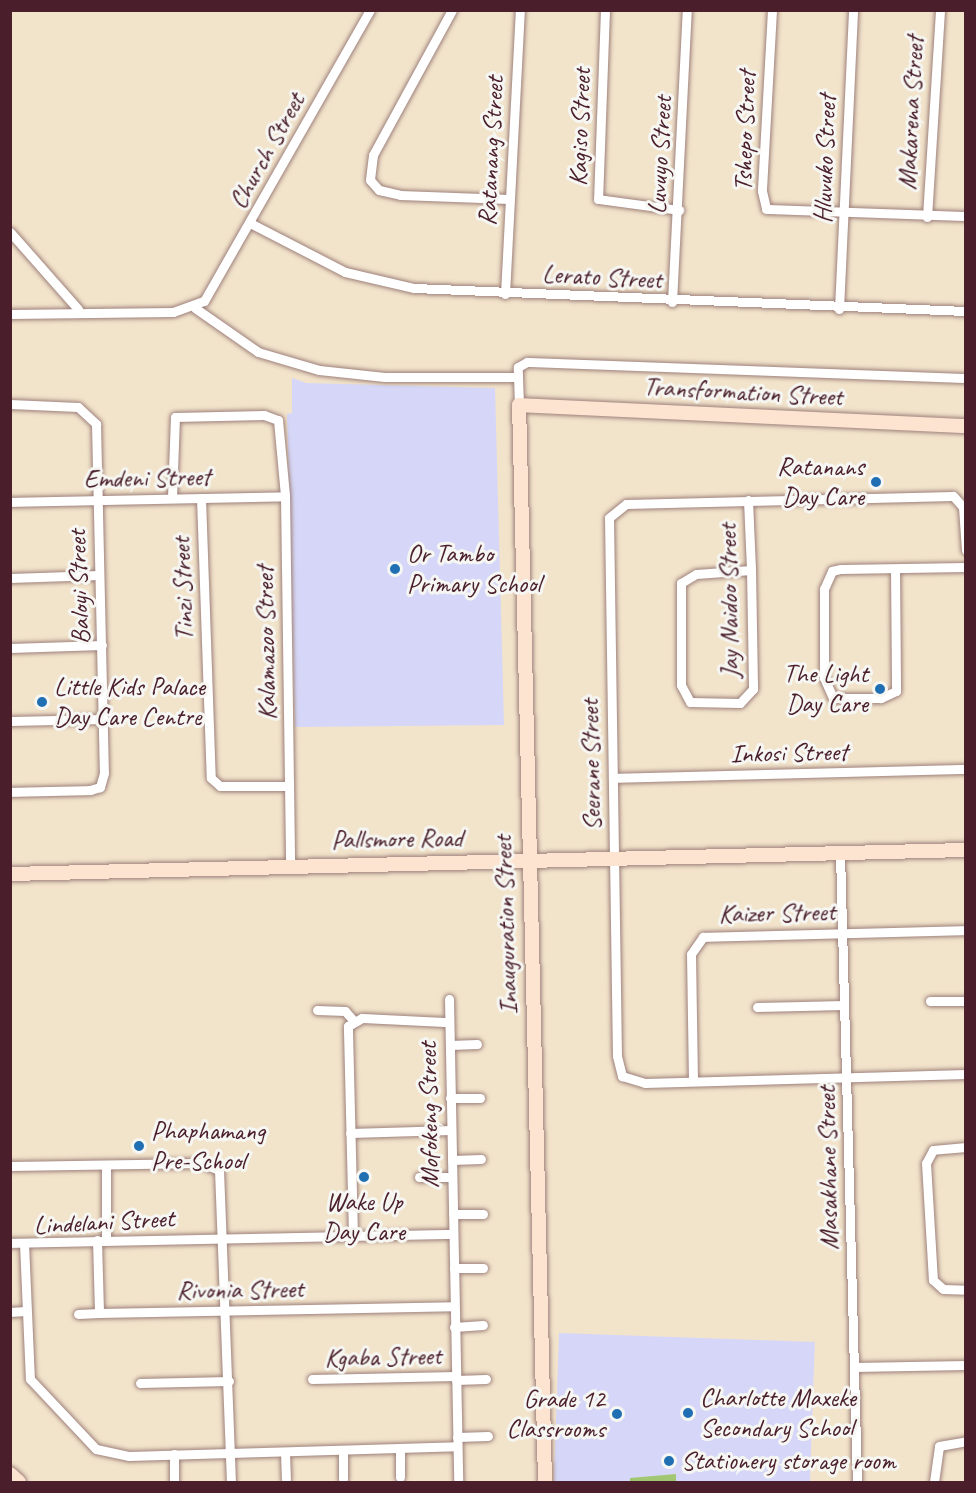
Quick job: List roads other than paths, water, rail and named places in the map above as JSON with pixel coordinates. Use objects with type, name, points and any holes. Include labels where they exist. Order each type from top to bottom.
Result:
[{"type":"street","name":"Church Street","points":[[195,308],[212,292],[370,10]]},
{"type":"street","points":[[452,10],[373,155],[370,180],[379,190],[400,195],[509,199]]},
{"type":"street","name":"Ratanang Street","points":[[505,294],[520,10]]},
{"type":"street","name":"Kagiso Street","points":[[605,10],[598,199],[679,210]]},
{"type":"street","name":"Luvuyo Street","points":[[672,302],[679,210],[687,10]]},
{"type":"street","name":"Tshepo Street","points":[[772,10],[764,207],[781,214],[844,214]]},
{"type":"street","name":"Hluvuko Street","points":[[839,309],[853,10]]},
{"type":"street","name":"Makarena Street","points":[[927,217],[940,10]]},
{"type":"street","points":[[844,214],[966,216]]},
{"type":"street","name":"Lerato Street","points":[[250,224],[375,282],[505,294],[672,302],[839,309],[966,310]]},
{"type":"street","points":[[10,232],[78,309]]},
{"type":"street","points":[[10,314],[78,309],[173,312],[195,308],[258,352],[319,370],[385,377],[518,377]]},
{"type":"street","name":"Inauguration Street","points":[[545,1482],[528,860],[518,367],[527,362],[966,378]]},
{"type":"street","name":"Baloyi Street","points":[[10,404],[72,406],[88,412],[97,433],[104,719],[100,787],[10,792]]},
{"type":"street","name":"Transformation Street","points":[[519,405],[966,426]]},
{"type":"street","name":"Kalamazoo Street","points":[[172,498],[175,417],[264,415],[278,420],[285,496],[290,866]]},
{"type":"street","name":"Emdeni Street","points":[[10,502],[285,496]]},
{"type":"street","name":"Seerane Street","points":[[966,550],[963,507],[952,496],[626,504],[610,514],[619,1070],[638,1083],[966,1074]]},
{"type":"street","name":"Tinzi Street","points":[[201,498],[211,778],[220,786],[288,786]]},
{"type":"street","name":"Jay Naidoo Street","points":[[748,500],[751,570],[754,683],[747,700],[700,704],[685,697],[679,593],[689,575],[751,570]]},
{"type":"street","points":[[895,569],[896,691],[881,698],[833,698],[824,678],[826,579],[836,569],[966,567]]},
{"type":"street","points":[[10,578],[99,575]]},
{"type":"street","points":[[10,648],[102,645]]},
{"type":"street","points":[[10,721],[104,719]]},
{"type":"street","name":"Inkosi Street","points":[[613,778],[966,769]]},
{"type":"street","name":"Pallsmore Road","points":[[10,874],[966,850]]},
{"type":"street","name":"Masakhane Street","points":[[840,853],[857,1482]]},
{"type":"street","name":"Kaizer Street","points":[[693,1081],[695,943],[716,935],[966,930]]},
{"type":"street","points":[[445,1022],[448,999]]},
{"type":"street","points":[[930,1001],[966,1001]]},
{"type":"street","points":[[757,1007],[844,1005]]},
{"type":"street","name":"Mofokeng Street","points":[[317,1010],[345,1011],[354,1020],[445,1022],[450,1045],[458,1482]]},
{"type":"street","points":[[352,1235],[347,1032],[354,1020]]},
{"type":"street","points":[[450,1045],[477,1044]]},
{"type":"street","points":[[450,1098],[480,1098]]},
{"type":"street","points":[[350,1133],[451,1130]]},
{"type":"street","points":[[966,1147],[933,1150],[926,1163],[933,1280],[943,1289],[966,1290]]},
{"type":"street","points":[[452,1160],[481,1159]]},
{"type":"street","points":[[10,1166],[201,1163],[219,1170],[225,1238],[231,1482]]},
{"type":"street","points":[[99,1313],[106,1165]]},
{"type":"street","points":[[419,1177],[452,1177]]},
{"type":"street","points":[[453,1214],[483,1214]]},
{"type":"street","name":"Lindelani Street","points":[[453,1234],[24,1243],[25,1311],[30,1379],[86,1442],[114,1454],[231,1454],[400,1448],[488,1436]]},
{"type":"street","points":[[10,1243],[24,1243]]},
{"type":"street","points":[[453,1268],[483,1268]]},
{"type":"street","name":"Rivonia Street","points":[[78,1314],[454,1306]]},
{"type":"street","points":[[10,1312],[25,1311]]},
{"type":"street","points":[[454,1327],[483,1324]]},
{"type":"street","points":[[854,1367],[966,1365]]},
{"type":"street","name":"Kgaba Street","points":[[312,1379],[486,1379]]},
{"type":"street","points":[[140,1383],[229,1381]]},
{"type":"street","points":[[934,1482],[939,1446],[966,1441]]},
{"type":"street","points":[[400,1448],[400,1477]]},
{"type":"street","points":[[343,1450],[343,1479]]},
{"type":"street","points":[[285,1452],[286,1479]]},
{"type":"street","points":[[174,1454],[174,1481]]},
{"type":"street","points":[[10,1474],[19,1482]]},
{"type":"place","name":"Ratanans Day Care","points":[[876,482]]},
{"type":"place","name":"Or Tambo Primary School","points":[[395,569]]},
{"type":"place","name":"The Light Day Care","points":[[880,689]]},
{"type":"place","name":"Little Kids Palace Day Care Centre","points":[[42,702]]},
{"type":"place","name":"Phaphamang Pre-School","points":[[139,1146]]},
{"type":"place","name":"Wake Up Day Care","points":[[364,1177]]},
{"type":"place","name":"Charlotte Maxeke Secondary School","points":[[688,1413]]},
{"type":"place","name":"Grade 12 Classrooms","points":[[617,1414]]},
{"type":"place","name":"Stationery storage room","points":[[669,1461]]}]
